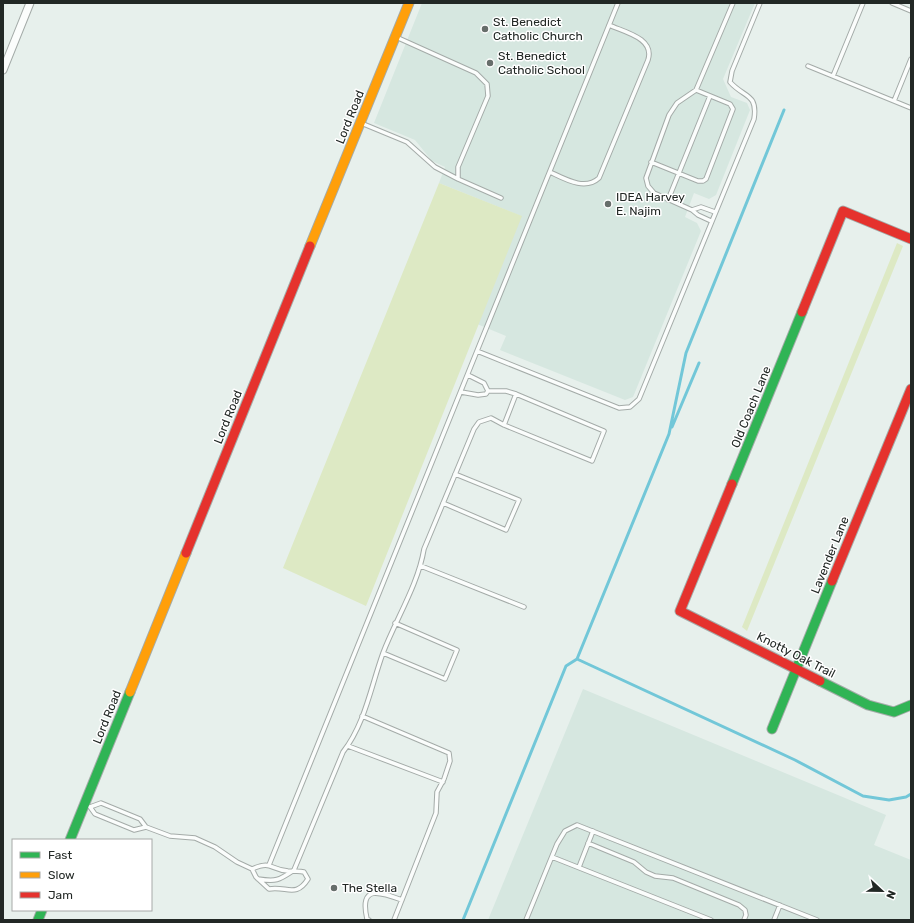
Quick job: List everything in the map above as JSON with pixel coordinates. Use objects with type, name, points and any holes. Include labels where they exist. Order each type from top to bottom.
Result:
[{"type":"street","points":[[3,70],[30,3]]},
{"type":"street","name":"Lord Road","points":[[70,839],[87,806],[409,3]]},
{"type":"street","name":"Old Coach Lane","points":[[680,611],[844,211],[911,239]]},
{"type":"street","name":"Lavender Lane","points":[[772,729],[911,389]]},
{"type":"street","name":"Knotty Oak Trail","points":[[680,611],[797,668],[868,705],[894,712],[908,706]]},
{"type":"lane","points":[[269,864],[618,3]]},
{"type":"lane","points":[[712,221],[698,215],[692,210],[654,193],[648,186],[646,178],[673,109],[696,90],[733,3]]},
{"type":"lane","points":[[477,351],[603,403],[619,408],[630,407],[639,399],[754,118],[756,106],[752,98],[737,90],[730,82],[732,71],[760,3]]},
{"type":"lane","points":[[833,76],[862,3]]},
{"type":"lane","points":[[892,3],[911,11]]},
{"type":"lane","points":[[550,172],[580,184],[592,183],[599,178],[648,60],[649,52],[644,42],[609,25]]},
{"type":"lane","points":[[395,36],[476,73],[487,84],[488,96],[458,167],[458,179]]},
{"type":"lane","points":[[894,101],[911,59]]},
{"type":"lane","points":[[808,66],[911,108]]},
{"type":"lane","points":[[651,162],[698,181],[704,180],[733,111],[731,106],[696,90]]},
{"type":"lane","points":[[668,200],[710,96]]},
{"type":"lane","points":[[360,123],[407,142],[435,167],[501,198]]},
{"type":"lane","points":[[692,210],[701,207],[715,212]]},
{"type":"lane","points":[[468,375],[484,383],[488,391]]},
{"type":"lane","points":[[258,879],[273,881],[280,880],[294,870],[344,752],[354,737],[383,653],[422,566],[424,549],[474,429],[479,422],[491,418],[504,425],[592,461],[604,431],[506,391],[488,391],[486,394],[478,396],[460,392]]},
{"type":"lane","points":[[504,425],[516,394]]},
{"type":"lane","points":[[443,503],[506,530],[519,500],[455,474]]},
{"type":"lane","points":[[422,566],[524,606]]},
{"type":"lane","points":[[383,653],[445,679],[457,650],[395,624]]},
{"type":"lane","points":[[362,716],[449,753],[450,761],[443,782],[437,792],[436,813],[394,920]]},
{"type":"lane","points":[[348,746],[443,782]]},
{"type":"lane","points":[[87,806],[101,803],[140,819],[146,827],[170,836],[195,838],[215,847],[237,862],[252,869],[258,879],[269,889],[297,890],[303,886],[308,879],[304,872],[294,870],[288,871],[269,864],[262,864],[252,869]]},
{"type":"lane","points":[[87,806],[95,814],[134,830],[146,827]]},
{"type":"lane","points":[[526,920],[552,857],[565,831],[577,825],[780,905],[807,918],[817,920]]},
{"type":"lane","points":[[579,867],[593,831]]},
{"type":"lane","points":[[588,843],[634,862],[650,874],[673,878],[739,905],[745,910],[746,915],[744,920]]},
{"type":"lane","points":[[552,857],[711,920]]},
{"type":"lane","points":[[273,881],[274,888]]},
{"type":"lane","points":[[369,920],[367,919],[365,909],[367,898],[373,892],[380,892],[402,900]]},
{"type":"lane","points":[[774,920],[780,905]]},
{"type":"shaded area","name":"IDEA Harvey E. Najim","points":[[422,3],[755,3],[723,79],[731,97],[747,103],[750,110],[716,195],[709,199],[694,193],[685,217],[697,223],[701,231],[633,397],[625,400],[500,350],[506,336],[477,324],[521,216],[439,183],[445,167],[432,161],[415,140],[374,123]]},
{"type":"shaded area","points":[[583,689],[886,815],[874,845],[911,860],[911,920],[488,920]]},
{"type":"green space","points":[[439,183],[522,216],[366,606],[283,568]]},
{"type":"green space","points":[[897,243],[903,246],[747,631],[742,627]]},
{"type":"waterway","points":[[577,659],[669,434],[686,353],[784,110]]},
{"type":"waterway","points":[[672,427],[699,363]]},
{"type":"waterway","points":[[463,920],[566,666],[577,659],[795,760],[863,796],[889,800],[906,797],[911,794]]},
{"type":"traffic: fast","points":[[732,484],[802,312]]},
{"type":"traffic: fast","points":[[772,729],[832,581]]},
{"type":"traffic: fast","points":[[820,681],[868,705],[894,712],[911,705]]},
{"type":"traffic: fast","points":[[70,839],[130,692]]},
{"type":"traffic: fast","points":[[38,920],[42,911]]},
{"type":"traffic: slow","points":[[310,246],[409,3]]},
{"type":"traffic: slow","points":[[130,692],[186,553]]},
{"type":"traffic: jam","points":[[802,312],[843,211],[911,239]]},
{"type":"traffic: jam","points":[[186,553],[310,246]]},
{"type":"traffic: jam","points":[[832,581],[911,389]]},
{"type":"traffic: jam","points":[[732,484],[680,611],[820,681]]},
{"type":"place","name":"St. Benedict Catholic Church","points":[[485,29]]},
{"type":"place","name":"St. Benedict Catholic School","points":[[490,63]]},
{"type":"place","name":"IDEA Harvey E. Najim","points":[[608,204]]},
{"type":"place","name":"The Stella","points":[[334,888]]}]
